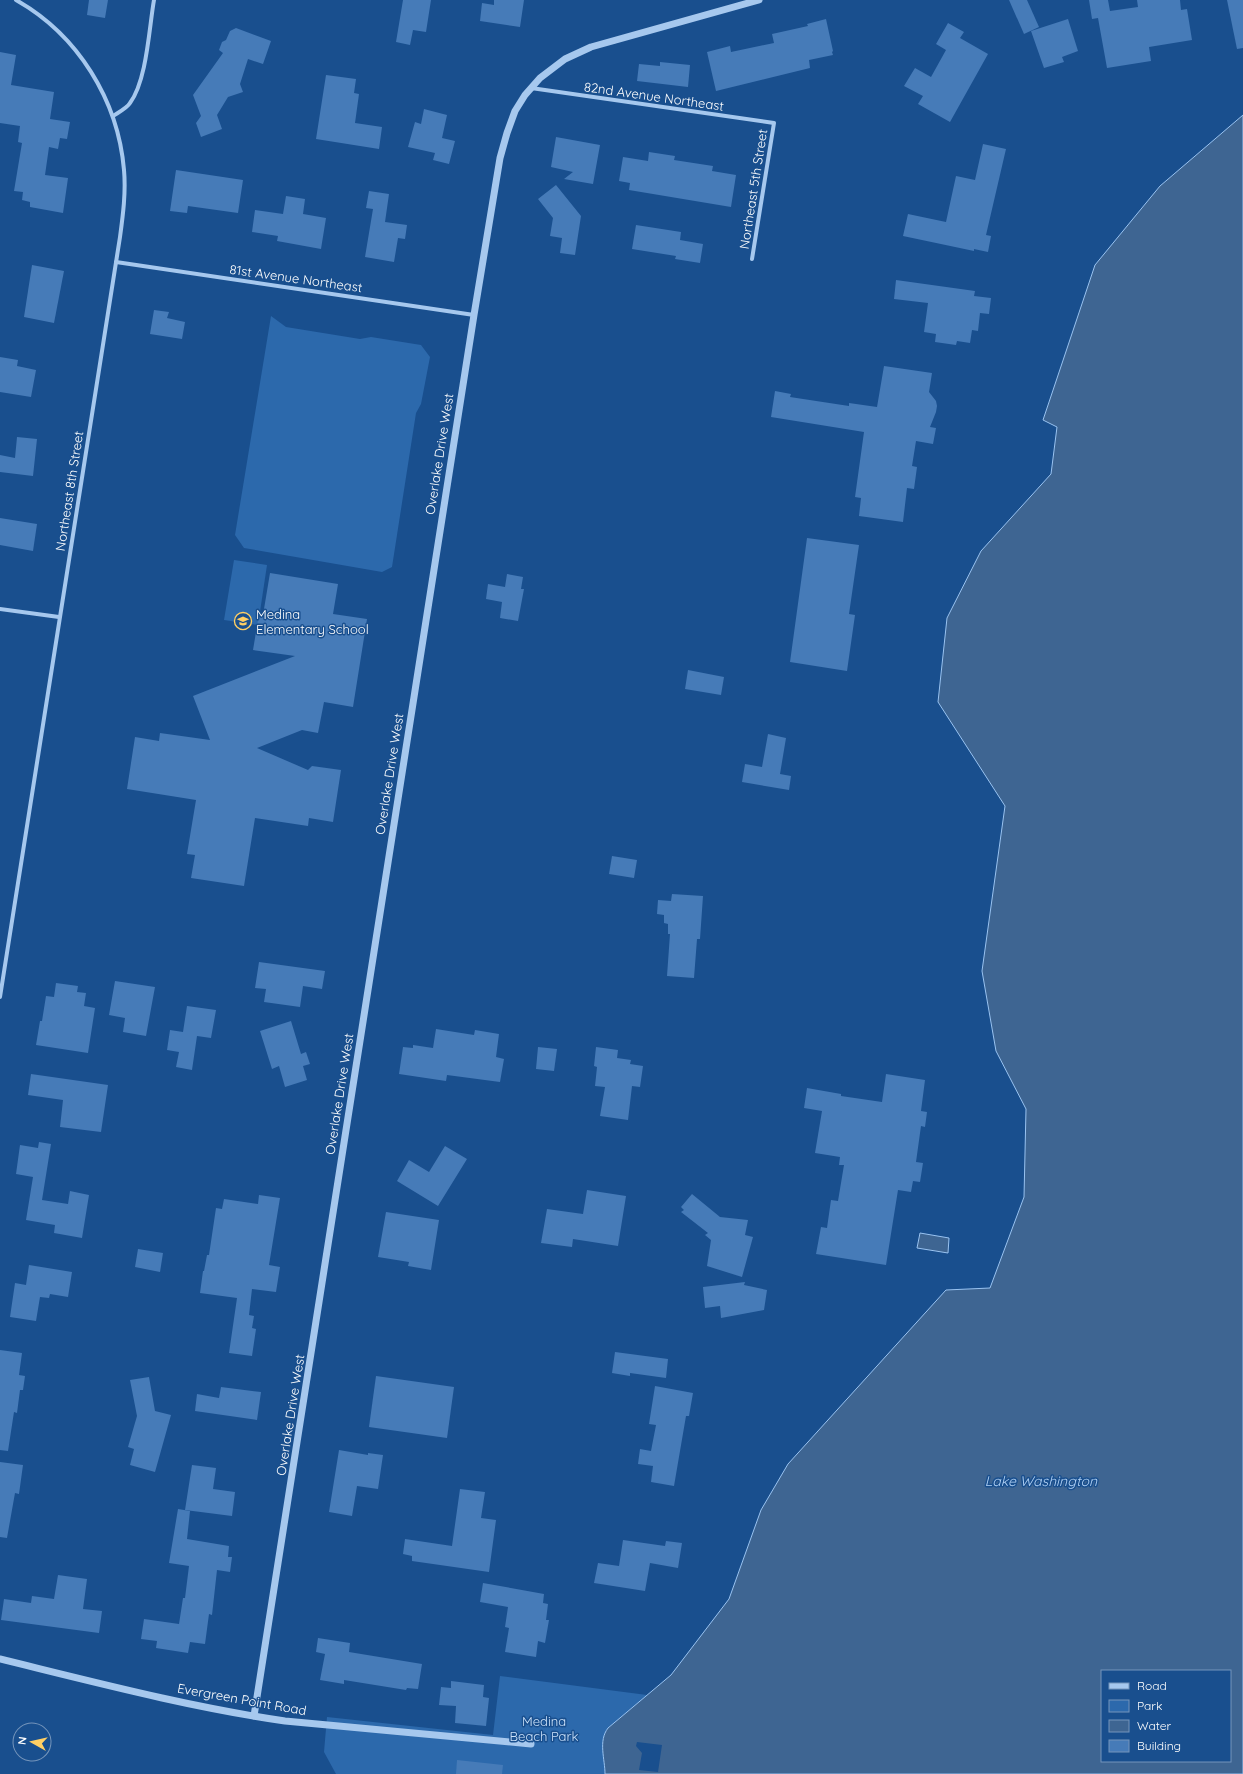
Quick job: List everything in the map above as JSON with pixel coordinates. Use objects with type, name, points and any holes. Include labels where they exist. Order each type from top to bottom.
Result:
[{"type":"street","points":[[16,0],[30,8],[54,28],[81,56],[99,82],[113,116],[129,105],[136,94],[142,75],[154,0]]},
{"type":"street","name":"Overlake Drive West","points":[[254,1716],[474,314],[500,158],[507,133],[515,111],[530,88],[565,60],[591,47],[759,0]]},
{"type":"street","name":"82nd Avenue Northeast","points":[[530,88],[774,123]]},
{"type":"street","name":"Northeast 8th Street","points":[[0,997],[124,208],[124,172],[121,143],[113,116]]},
{"type":"street","name":"Northeast 5th Street","points":[[752,259],[774,123]]},
{"type":"street","name":"81st Avenue Northeast","points":[[116,262],[474,314]]},
{"type":"street","points":[[0,609],[59,618]]},
{"type":"street","name":"Evergreen Point Road","points":[[0,1659],[156,1696],[285,1721],[531,1744]]},
{"type":"green space","points":[[271,316],[286,327],[360,339],[371,337],[421,345],[430,357],[421,404],[416,413],[392,567],[382,572],[244,548],[235,535]]},
{"type":"green space","points":[[234,560],[267,565],[258,625],[224,620]]},
{"type":"green space","name":"Medina Beach Park","points":[[500,1676],[647,1695],[608,1728],[605,1774],[336,1774],[324,1752],[327,1717],[493,1735]]},
{"type":"water","name":"Lake Washington","points":[[1243,115],[1243,1774],[605,1774],[603,1739],[605,1733],[608,1728],[671,1675],[729,1599],[761,1510],[788,1464],[946,1290],[990,1288],[1024,1197],[1026,1109],[996,1051],[982,971],[1005,806],[938,702],[947,618],[981,551],[1051,474],[1057,427],[1043,420],[1095,265],[1160,186]]},
{"type":"water","points":[[920,1233],[949,1238],[948,1253],[917,1248]]},
{"type":"pier","points":[[637,1742],[662,1745],[658,1772],[639,1770],[642,1753],[636,1746]]},
{"type":"building","points":[[89,0],[108,0],[105,18],[87,15]]},
{"type":"building","points":[[403,0],[431,0],[426,32],[413,30],[410,45],[396,42]]},
{"type":"building","points":[[494,0],[524,0],[520,27],[480,21],[482,3],[494,5]]},
{"type":"building","points":[[1009,0],[1027,0],[1039,27],[1024,34]]},
{"type":"building","points":[[1089,0],[1108,0],[1110,11],[1138,7],[1137,0],[1180,0],[1181,10],[1187,9],[1192,40],[1149,47],[1151,61],[1107,68],[1098,18],[1092,19]]},
{"type":"building","points":[[1227,0],[1243,0],[1243,48],[1237,49]]},
{"type":"building","points":[[826,19],[833,55],[809,60],[810,68],[716,91],[707,52],[730,46],[731,52],[774,43],[772,34],[808,26],[807,24]]},
{"type":"building","points":[[1068,19],[1078,51],[1062,57],[1064,62],[1044,68],[1031,31]]},
{"type":"building","points":[[948,23],[964,32],[960,38],[988,54],[950,122],[918,104],[923,96],[904,86],[915,68],[931,77],[946,50],[936,44]]},
{"type":"building","points":[[236,28],[271,41],[263,64],[248,59],[240,84],[243,92],[228,97],[217,115],[222,129],[201,137],[196,123],[201,116],[193,95],[223,53],[219,50],[222,42],[226,40],[230,31]]},
{"type":"building","points":[[0,52],[16,55],[11,85],[54,92],[50,119],[70,122],[67,139],[60,138],[58,149],[49,147],[45,175],[68,178],[63,213],[30,207],[30,202],[22,200],[23,192],[14,191],[22,143],[18,142],[20,126],[0,123]]},
{"type":"building","points":[[660,62],[690,65],[688,87],[637,81],[639,64],[660,66]]},
{"type":"building","points":[[326,75],[356,79],[354,93],[359,94],[355,123],[382,127],[379,149],[316,139]]},
{"type":"building","points":[[424,109],[447,115],[442,138],[455,141],[449,164],[433,160],[435,153],[408,147],[415,122],[421,124]]},
{"type":"building","points":[[556,137],[600,145],[593,184],[564,179],[573,172],[551,167]]},
{"type":"building","points":[[983,144],[1006,149],[986,235],[991,236],[988,252],[974,249],[974,251],[903,236],[908,214],[946,222],[956,176],[975,180]]},
{"type":"building","points":[[649,152],[675,156],[674,160],[713,166],[712,171],[736,175],[731,207],[629,190],[630,183],[619,181],[623,157],[648,161]]},
{"type":"building","points":[[176,170],[243,180],[238,213],[188,206],[187,213],[170,211]]},
{"type":"building","points":[[556,185],[581,216],[575,255],[560,253],[562,238],[550,236],[553,218],[538,199]]},
{"type":"building","points":[[369,191],[389,194],[385,222],[407,225],[405,239],[398,238],[394,262],[365,257],[373,209],[366,208]]},
{"type":"building","points":[[286,196],[305,199],[303,214],[326,218],[321,249],[277,241],[278,236],[252,232],[255,210],[283,214]]},
{"type":"building","points":[[636,225],[681,232],[680,240],[703,244],[700,263],[675,259],[676,256],[632,249]]},
{"type":"building","points":[[32,265],[64,271],[54,323],[24,317]]},
{"type":"building","points":[[896,280],[975,291],[974,296],[991,298],[989,314],[980,313],[978,331],[972,330],[970,343],[957,341],[956,345],[935,342],[936,334],[924,332],[928,303],[894,299]]},
{"type":"building","points":[[154,310],[169,312],[167,318],[185,322],[182,339],[150,334]]},
{"type":"building","points":[[0,357],[18,360],[17,366],[36,370],[31,397],[0,392]]},
{"type":"building","points":[[884,366],[932,373],[929,392],[936,401],[937,406],[930,427],[936,428],[933,444],[916,441],[912,466],[917,467],[914,489],[907,488],[903,522],[859,516],[861,498],[855,497],[864,432],[771,417],[775,391],[791,394],[790,397],[849,406],[849,403],[877,407]]},
{"type":"building","points":[[17,437],[37,439],[33,476],[0,472],[0,455],[15,458]]},
{"type":"building","points":[[0,518],[37,524],[33,551],[0,545]]},
{"type":"building","points":[[807,538],[859,545],[849,614],[855,615],[847,671],[790,662]]},
{"type":"building","points":[[270,573],[338,584],[333,614],[367,619],[353,707],[324,702],[318,733],[302,730],[257,748],[308,770],[312,766],[341,770],[333,822],[309,818],[308,826],[255,818],[244,886],[191,878],[195,855],[187,854],[196,800],[127,789],[135,737],[159,741],[160,733],[210,740],[193,696],[295,656],[253,650],[259,614],[263,615]]},
{"type":"building","points":[[507,574],[523,577],[521,589],[524,589],[518,621],[500,618],[502,602],[486,599],[488,584],[505,587]]},
{"type":"building","points":[[688,670],[724,677],[721,695],[685,689]]},
{"type":"building","points":[[768,734],[786,738],[780,774],[791,776],[789,790],[742,782],[745,764],[762,767]]},
{"type":"building","points":[[612,856],[637,860],[634,878],[609,874]]},
{"type":"building","points":[[672,894],[703,896],[700,939],[697,939],[694,978],[667,976],[670,934],[668,934],[668,924],[664,923],[664,915],[657,914],[658,900],[671,901]]},
{"type":"building","points":[[259,962],[325,971],[322,989],[303,986],[300,1007],[264,1002],[266,989],[255,988]]},
{"type":"building","points":[[115,981],[155,987],[146,1036],[123,1032],[125,1018],[109,1015]]},
{"type":"building","points":[[56,983],[78,986],[77,992],[86,993],[84,1006],[95,1008],[88,1053],[36,1045],[46,996],[54,997]]},
{"type":"building","points":[[187,1006],[216,1010],[211,1038],[197,1036],[192,1070],[176,1067],[179,1052],[167,1050],[170,1030],[183,1032]]},
{"type":"building","points":[[291,1021],[301,1054],[306,1052],[310,1064],[303,1066],[307,1080],[285,1087],[279,1066],[272,1069],[260,1031]]},
{"type":"building","points":[[436,1029],[474,1035],[475,1030],[499,1034],[496,1057],[504,1059],[500,1082],[447,1075],[446,1081],[399,1074],[403,1047],[413,1048],[413,1045],[433,1048]]},
{"type":"building","points":[[538,1047],[557,1049],[554,1071],[536,1069]]},
{"type":"building","points":[[596,1047],[618,1050],[617,1058],[631,1060],[630,1064],[643,1066],[640,1087],[632,1086],[628,1120],[600,1116],[605,1087],[595,1086],[597,1067],[594,1066]]},
{"type":"building","points":[[31,1074],[108,1085],[101,1132],[60,1127],[63,1100],[28,1095]]},
{"type":"building","points":[[886,1074],[925,1080],[921,1111],[927,1112],[925,1127],[921,1126],[916,1162],[923,1163],[920,1182],[913,1181],[911,1192],[898,1190],[886,1265],[816,1254],[821,1227],[827,1228],[831,1200],[838,1201],[844,1165],[839,1165],[840,1157],[815,1153],[822,1111],[804,1108],[807,1088],[841,1094],[841,1096],[882,1102]]},
{"type":"building","points":[[39,1142],[51,1144],[42,1200],[68,1204],[70,1191],[89,1195],[82,1238],[54,1233],[55,1225],[26,1220],[33,1177],[16,1174],[20,1145],[38,1148]]},
{"type":"building","points":[[445,1146],[467,1159],[438,1206],[397,1181],[409,1160],[429,1172]]},
{"type":"building","points":[[587,1190],[626,1196],[618,1246],[573,1239],[572,1247],[541,1243],[547,1209],[583,1214]]},
{"type":"building","points":[[692,1194],[720,1217],[748,1220],[745,1235],[753,1237],[742,1277],[707,1266],[711,1240],[705,1235],[708,1233],[681,1212],[684,1210],[681,1207]]},
{"type":"building","points":[[259,1195],[280,1198],[269,1265],[280,1267],[276,1292],[252,1289],[249,1315],[254,1316],[252,1328],[256,1329],[252,1356],[229,1353],[237,1298],[200,1293],[203,1271],[207,1255],[209,1255],[216,1208],[222,1209],[224,1199],[258,1204]]},
{"type":"building","points":[[386,1212],[439,1220],[431,1270],[408,1266],[409,1262],[378,1257]]},
{"type":"building","points":[[138,1249],[163,1253],[160,1272],[135,1267]]},
{"type":"building","points":[[29,1265],[72,1272],[68,1297],[50,1294],[49,1298],[40,1297],[36,1321],[10,1317],[15,1283],[26,1285]]},
{"type":"building","points":[[745,1282],[744,1285],[767,1290],[764,1310],[721,1318],[720,1306],[705,1308],[703,1287]]},
{"type":"building","points":[[0,1350],[22,1353],[19,1375],[25,1376],[23,1390],[20,1390],[17,1413],[14,1412],[8,1451],[0,1450]]},
{"type":"building","points":[[615,1352],[668,1359],[666,1378],[630,1373],[630,1376],[612,1373]]},
{"type":"building","points":[[376,1376],[454,1387],[447,1438],[369,1427]]},
{"type":"building","points":[[149,1377],[155,1411],[171,1415],[155,1472],[130,1465],[134,1449],[128,1447],[137,1416],[130,1380]]},
{"type":"building","points":[[655,1386],[693,1393],[689,1416],[686,1416],[674,1486],[651,1482],[653,1466],[638,1464],[640,1449],[651,1451],[656,1425],[649,1424]]},
{"type":"building","points":[[221,1387],[261,1392],[257,1420],[195,1411],[197,1394],[219,1398]]},
{"type":"building","points":[[339,1450],[368,1455],[368,1453],[383,1455],[378,1489],[357,1486],[352,1516],[329,1512]]},
{"type":"building","points":[[0,1462],[23,1465],[19,1494],[15,1493],[7,1538],[0,1537]]},
{"type":"building","points":[[192,1465],[216,1468],[213,1489],[235,1492],[232,1516],[185,1510]]},
{"type":"building","points":[[460,1489],[485,1492],[481,1518],[496,1520],[489,1572],[412,1561],[412,1556],[403,1554],[405,1539],[452,1546]]},
{"type":"building","points":[[178,1509],[190,1511],[187,1539],[229,1546],[228,1557],[232,1557],[230,1572],[217,1570],[212,1615],[209,1614],[205,1644],[190,1642],[188,1653],[156,1648],[157,1641],[141,1639],[144,1619],[179,1624],[183,1598],[185,1598],[189,1566],[169,1563]]},
{"type":"building","points":[[623,1540],[665,1546],[666,1541],[682,1543],[678,1568],[650,1563],[645,1591],[594,1583],[598,1563],[619,1566]]},
{"type":"building","points":[[58,1575],[87,1579],[83,1609],[102,1611],[99,1633],[1,1620],[4,1599],[31,1603],[32,1596],[54,1599]]},
{"type":"building","points":[[483,1583],[544,1594],[543,1603],[548,1604],[546,1620],[549,1620],[545,1643],[538,1641],[536,1657],[505,1652],[509,1628],[505,1627],[508,1607],[480,1602]]},
{"type":"building","points":[[318,1638],[350,1643],[349,1652],[422,1664],[418,1689],[407,1688],[406,1690],[344,1680],[344,1684],[320,1680],[325,1654],[316,1652]]},
{"type":"building","points":[[451,1681],[484,1685],[483,1697],[489,1698],[486,1726],[455,1723],[456,1706],[439,1705],[441,1687],[451,1688]]},
{"type":"building","points":[[457,1760],[503,1765],[502,1774],[456,1774]]},
{"type":"place","name":"Medina Elementary School","points":[[243,621]]}]
